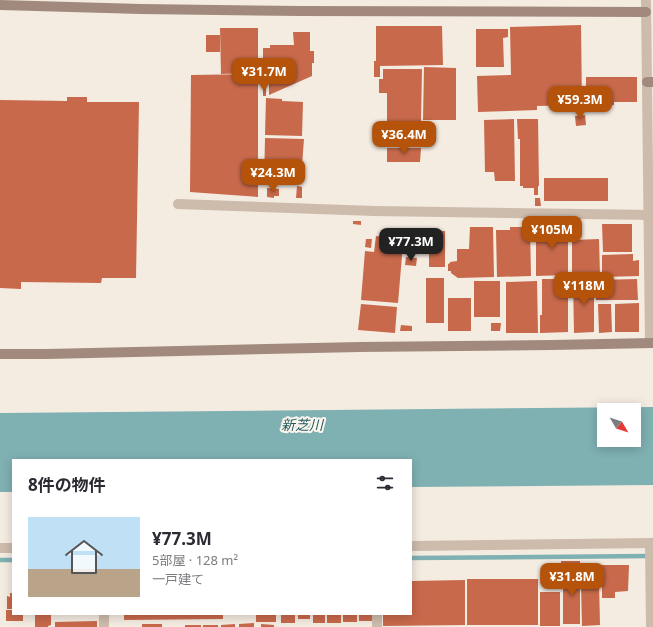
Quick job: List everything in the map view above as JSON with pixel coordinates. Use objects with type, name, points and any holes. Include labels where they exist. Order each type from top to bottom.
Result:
[{"type":"street","points":[[0,354],[651,343],[650,82],[646,0]]},
{"type":"street","points":[[0,5],[141,4],[300,11],[646,12]]},
{"type":"street","points":[[178,204],[374,211],[651,215]]},
{"type":"street","points":[[412,546],[652,543],[650,627]]},
{"type":"street","points":[[0,548],[12,548]]},
{"type":"street","points":[[104,615],[104,627]]},
{"type":"street","points":[[377,615],[377,627]]},
{"type":"water","name":"新芝川","points":[[641,407],[653,407],[653,485],[412,487],[412,459],[12,459],[12,492],[0,492],[0,413],[597,408],[597,447],[641,447]]},
{"type":"building","points":[[581,25],[582,105],[537,106],[537,110],[478,112],[477,76],[511,75],[510,27]]},
{"type":"building","points":[[376,26],[442,26],[443,65],[380,66],[380,77],[374,77],[374,61],[376,61]]},
{"type":"building","points":[[220,28],[258,28],[258,73],[221,74]]},
{"type":"building","points":[[476,29],[508,29],[508,37],[503,38],[504,67],[476,67]]},
{"type":"building","points":[[293,32],[310,32],[310,51],[314,51],[312,76],[269,95],[269,83],[263,83],[263,48],[270,48],[270,45],[294,45]]},
{"type":"building","points":[[206,35],[220,35],[220,52],[206,52]]},
{"type":"building","points":[[424,67],[456,68],[456,120],[423,120]]},
{"type":"building","points":[[383,69],[422,69],[421,122],[387,122],[387,93],[379,93],[379,79],[383,79]]},
{"type":"building","points":[[258,74],[258,197],[190,192],[191,75]]},
{"type":"building","points":[[586,77],[637,77],[637,102],[614,102],[614,105],[586,106]]},
{"type":"building","points":[[263,87],[266,87],[266,96],[263,96]]},
{"type":"building","points":[[67,97],[87,97],[87,102],[139,102],[136,278],[102,278],[101,283],[21,282],[21,289],[0,288],[0,100],[67,101]]},
{"type":"building","points":[[266,98],[282,99],[282,101],[303,102],[302,136],[265,135]]},
{"type":"building","points":[[585,115],[586,125],[576,126],[575,116]]},
{"type":"building","points":[[514,119],[515,181],[495,181],[494,172],[485,172],[484,120]]},
{"type":"building","points":[[517,119],[538,119],[538,195],[534,195],[534,188],[523,188],[523,186],[520,186],[520,139],[518,139]]},
{"type":"building","points":[[385,125],[421,126],[421,143],[419,143],[419,145],[389,144],[389,137],[384,137]]},
{"type":"building","points":[[265,138],[304,139],[301,179],[297,179],[297,183],[292,183],[293,179],[279,179],[278,184],[264,184]]},
{"type":"building","points":[[387,148],[421,148],[420,162],[387,162]]},
{"type":"building","points":[[544,178],[608,178],[608,201],[544,201]]},
{"type":"building","points":[[297,186],[302,187],[302,198],[296,198]]},
{"type":"building","points":[[267,188],[279,189],[279,196],[274,196],[274,198],[267,197]]},
{"type":"building","points":[[535,198],[540,198],[541,206],[535,206]]},
{"type":"building","points":[[353,221],[361,221],[361,225],[353,224]]},
{"type":"building","points":[[602,224],[632,224],[632,252],[603,252]]},
{"type":"building","points":[[536,225],[568,225],[568,275],[536,276]]},
{"type":"building","points":[[470,227],[493,227],[494,277],[458,278],[451,273],[451,271],[448,271],[448,264],[450,262],[457,261],[457,249],[469,249]]},
{"type":"building","points":[[510,227],[530,227],[531,276],[497,277],[496,230],[510,230]]},
{"type":"building","points":[[391,231],[404,232],[398,303],[361,300],[365,251],[374,252],[376,236],[391,238]]},
{"type":"building","points":[[429,231],[445,231],[445,267],[429,267]]},
{"type":"building","points":[[366,239],[372,239],[371,248],[365,247]]},
{"type":"building","points":[[599,239],[600,275],[572,276],[572,240]]},
{"type":"building","points":[[633,254],[633,261],[639,260],[639,276],[602,277],[602,255]]},
{"type":"building","points":[[406,257],[417,258],[416,266],[405,265]]},
{"type":"building","points":[[426,278],[444,278],[444,323],[426,323]]},
{"type":"building","points":[[542,279],[568,279],[568,332],[540,333],[540,315],[542,315]]},
{"type":"building","points":[[594,279],[594,332],[574,333],[573,280]]},
{"type":"building","points":[[637,279],[638,300],[596,300],[596,280]]},
{"type":"building","points":[[474,281],[500,281],[500,317],[474,317]]},
{"type":"building","points":[[537,281],[538,333],[506,333],[506,282]]},
{"type":"building","points":[[448,298],[471,298],[471,331],[448,331]]},
{"type":"building","points":[[639,303],[639,332],[615,332],[615,304]]},
{"type":"building","points":[[361,304],[397,307],[395,333],[358,330]]},
{"type":"building","points":[[598,304],[611,304],[612,332],[599,333]]},
{"type":"building","points":[[491,323],[501,323],[500,331],[491,331]]},
{"type":"building","points":[[401,325],[412,326],[412,331],[400,331]]},
{"type":"building","points":[[561,561],[580,561],[580,569],[561,569]]},
{"type":"building","points":[[602,565],[629,565],[628,591],[615,592],[615,598],[602,598]]},
{"type":"building","points":[[565,570],[580,570],[580,624],[563,624],[563,587],[561,587],[561,580],[565,580]]},
{"type":"building","points":[[467,579],[538,579],[538,625],[467,625]]},
{"type":"building","points":[[465,580],[465,625],[383,626],[383,615],[412,615],[412,581]]},
{"type":"building","points":[[583,582],[599,582],[600,625],[582,626],[581,585],[584,585]]},
{"type":"building","points":[[540,592],[560,592],[560,626],[540,626]]},
{"type":"building","points":[[10,593],[12,593],[12,609],[7,609],[7,596],[10,597]]},
{"type":"building","points":[[6,610],[12,610],[12,615],[23,615],[23,621],[6,621]]},
{"type":"building","points":[[35,615],[51,615],[51,625],[48,627],[35,627]]},
{"type":"building","points":[[124,615],[223,615],[223,619],[124,620]]},
{"type":"building","points":[[256,615],[276,615],[276,622],[256,622]]},
{"type":"building","points":[[281,615],[295,615],[295,623],[281,623]]},
{"type":"building","points":[[298,615],[310,615],[310,619],[298,619]]},
{"type":"building","points":[[313,615],[325,615],[325,623],[313,623]]},
{"type":"building","points":[[327,615],[341,615],[341,623],[327,623]]},
{"type":"building","points":[[343,615],[357,615],[357,622],[343,622]]},
{"type":"building","points":[[359,615],[372,615],[372,621],[359,621]]},
{"type":"building","points":[[97,621],[97,627],[55,627],[55,622]]},
{"type":"building","points":[[254,623],[254,627],[239,627],[239,624]]},
{"type":"building","points":[[142,624],[162,624],[162,627],[142,627]]},
{"type":"building","points":[[235,624],[235,627],[221,627],[221,625]]},
{"type":"building","points":[[261,624],[274,625],[274,627],[261,627]]},
{"type":"building","points":[[185,625],[201,625],[201,627],[185,627]]},
{"type":"building","points":[[203,625],[218,625],[218,627],[203,627]]},
{"type":"waterway","points":[[412,558],[651,556]]},
{"type":"waterway","points":[[0,560],[12,560]]}]
